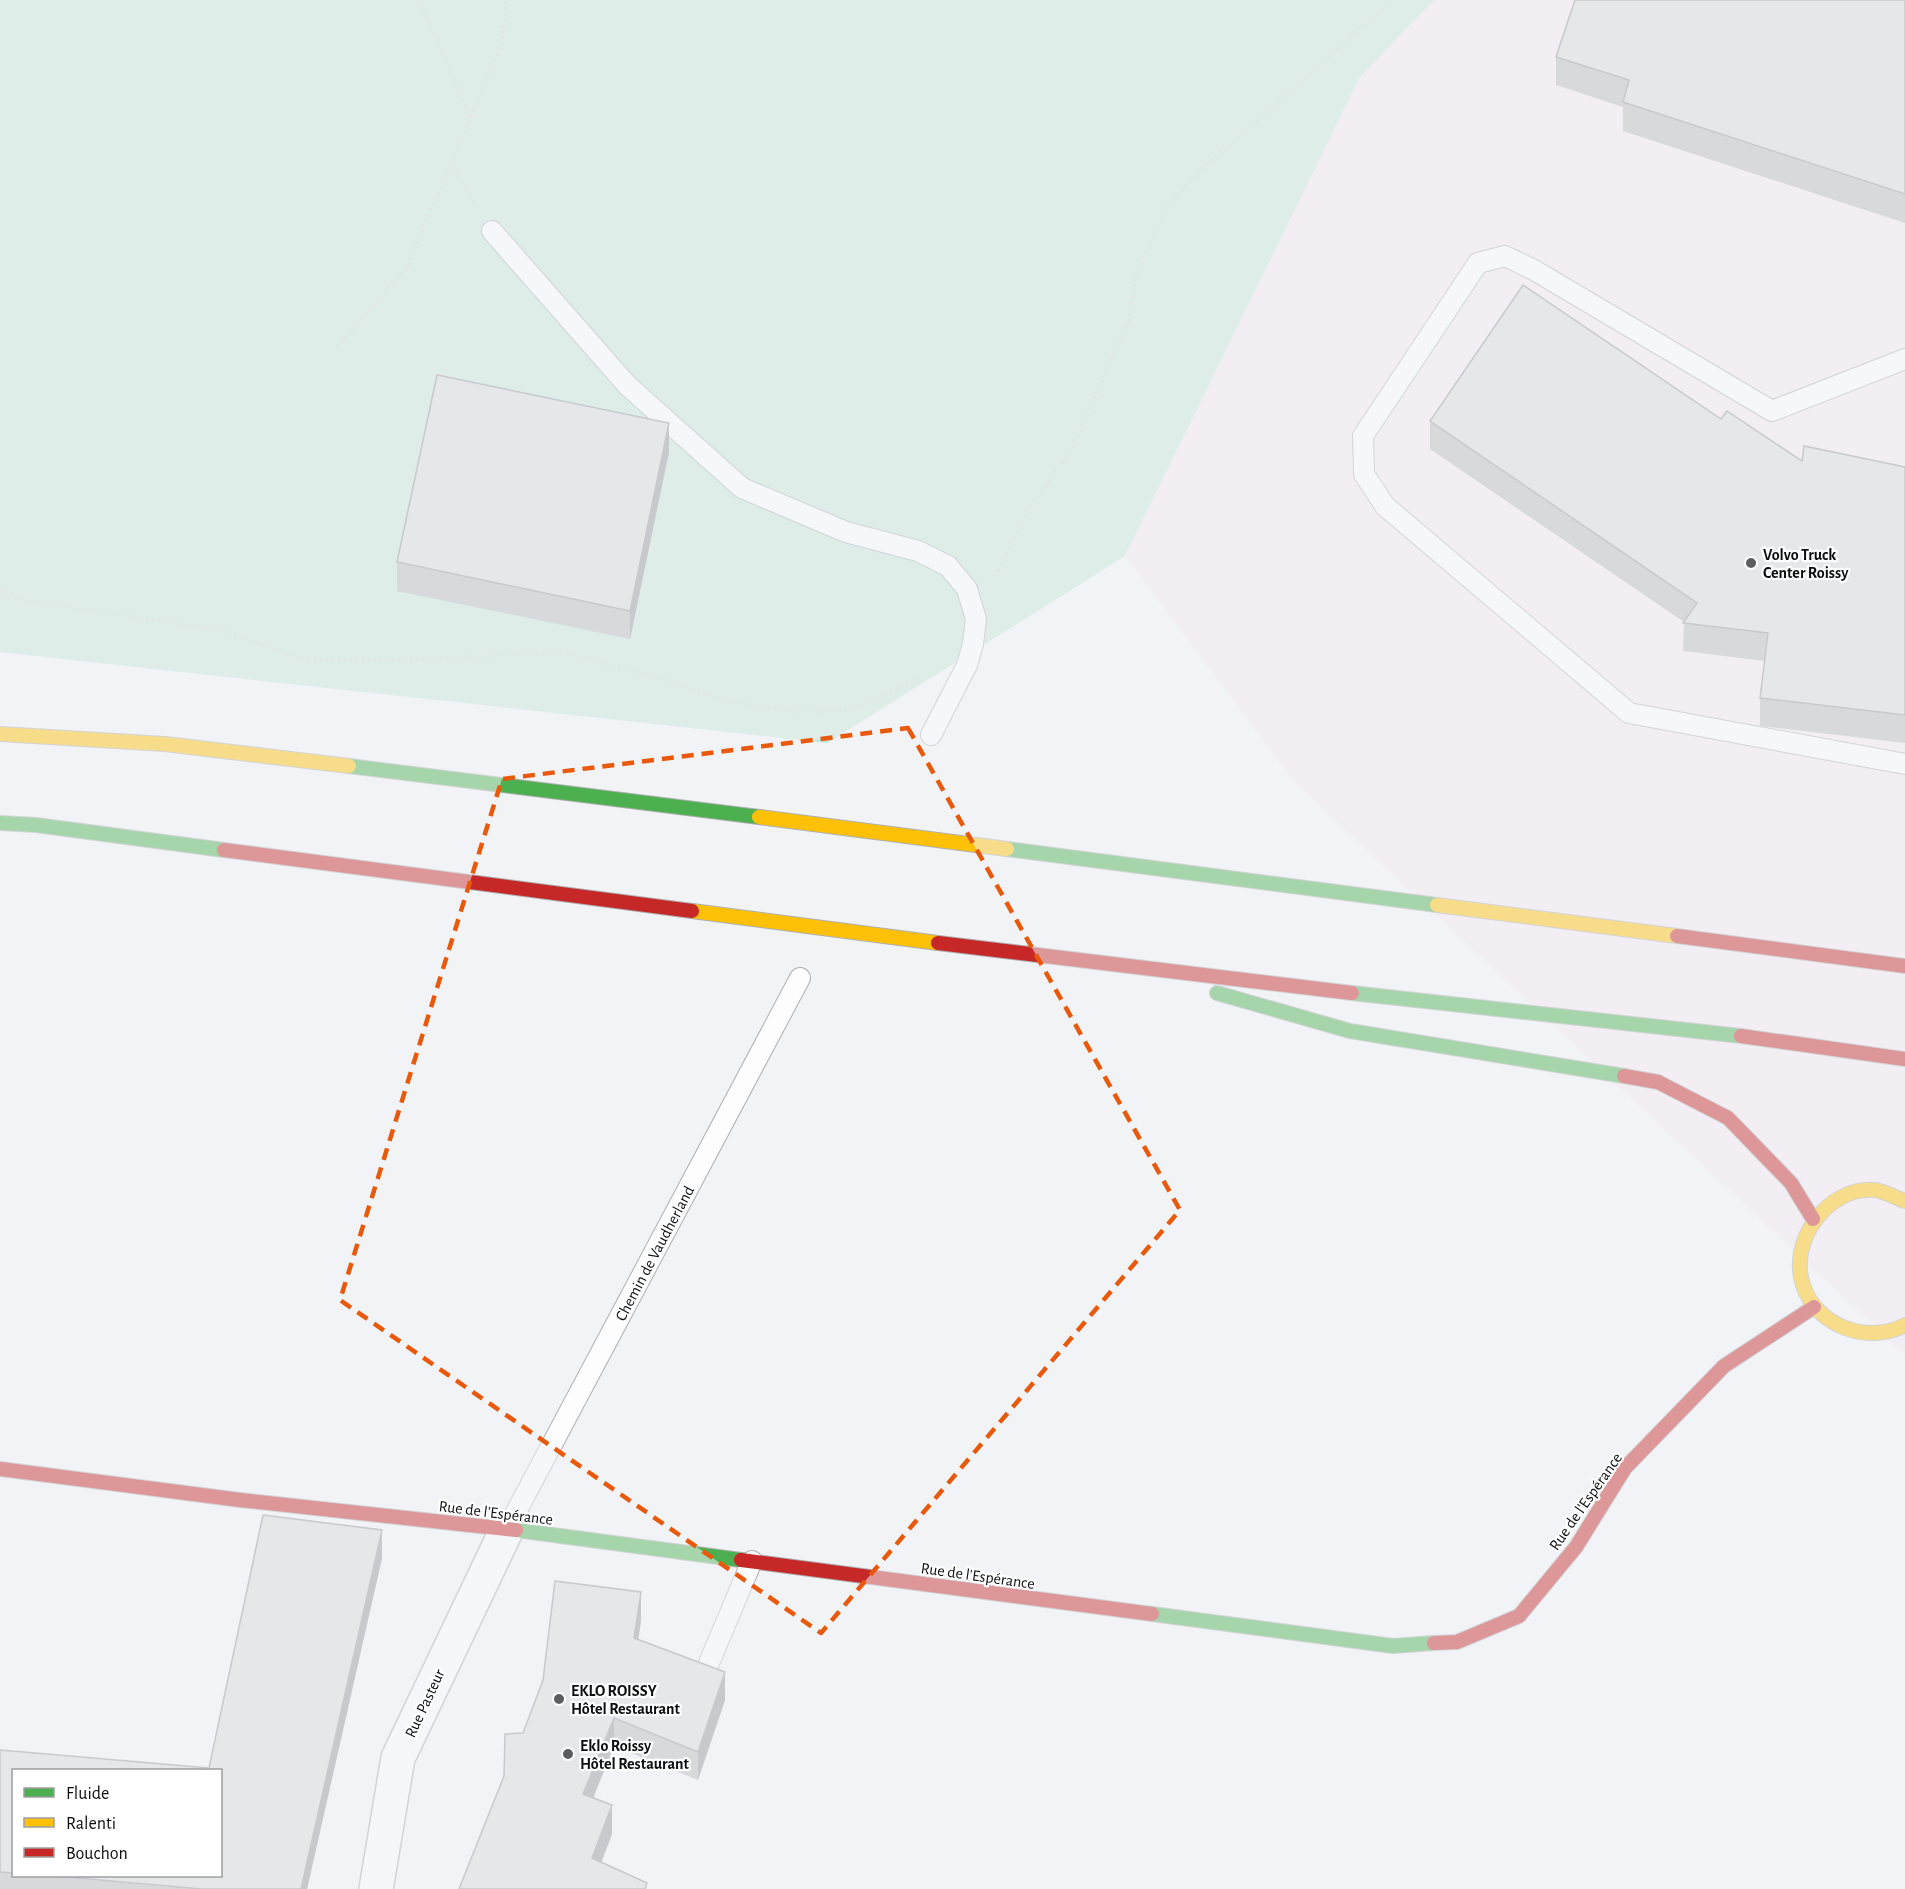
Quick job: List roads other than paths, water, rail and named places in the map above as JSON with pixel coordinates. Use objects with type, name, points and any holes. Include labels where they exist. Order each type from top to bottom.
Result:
[{"type":"main road","points":[[0,734],[165,744],[593,795],[1905,966]]},
{"type":"main road","points":[[0,823],[48,826],[1123,967],[1782,1041],[1905,1059]]},
{"type":"main road","points":[[1123,967],[1350,1031],[1658,1082],[1728,1118],[1791,1183],[1813,1219]]},
{"type":"main road","points":[[1905,1201],[1875,1191],[1852,1193],[1831,1203],[1813,1219],[1802,1240],[1798,1263],[1802,1287],[1814,1307],[1832,1323],[1854,1332],[1878,1334],[1905,1324]]},
{"type":"main road","name":"Rue de l'Espérance","points":[[0,1469],[240,1500],[507,1529],[1393,1646],[1457,1642],[1519,1616],[1576,1547],[1625,1468],[1725,1366],[1814,1307]]},
{"type":"street","name":"Rue Pasteur","points":[[376,1889],[398,1758],[507,1529]]},
{"type":"lane","points":[[492,231],[627,385],[742,488],[846,532],[918,551],[948,566],[967,589],[976,619],[967,665],[931,735]]},
{"type":"lane","points":[[1905,359],[1772,411],[1534,270],[1505,256],[1478,263],[1363,436],[1364,474],[1385,506],[1629,714],[1905,764]]},
{"type":"lane","name":"Chemin de Vaudherland","points":[[507,1529],[801,978]]},
{"type":"lane","points":[[706,1670],[752,1561]]},
{"type":"place","name":"Volvo Truck Center Roissy","points":[[1751,563]]},
{"type":"place","name":"EKLO ROISSY Hôtel Restaurant","points":[[559,1699]]},
{"type":"place","name":"Eklo Roissy Hôtel Restaurant","points":[[568,1754]]}]
